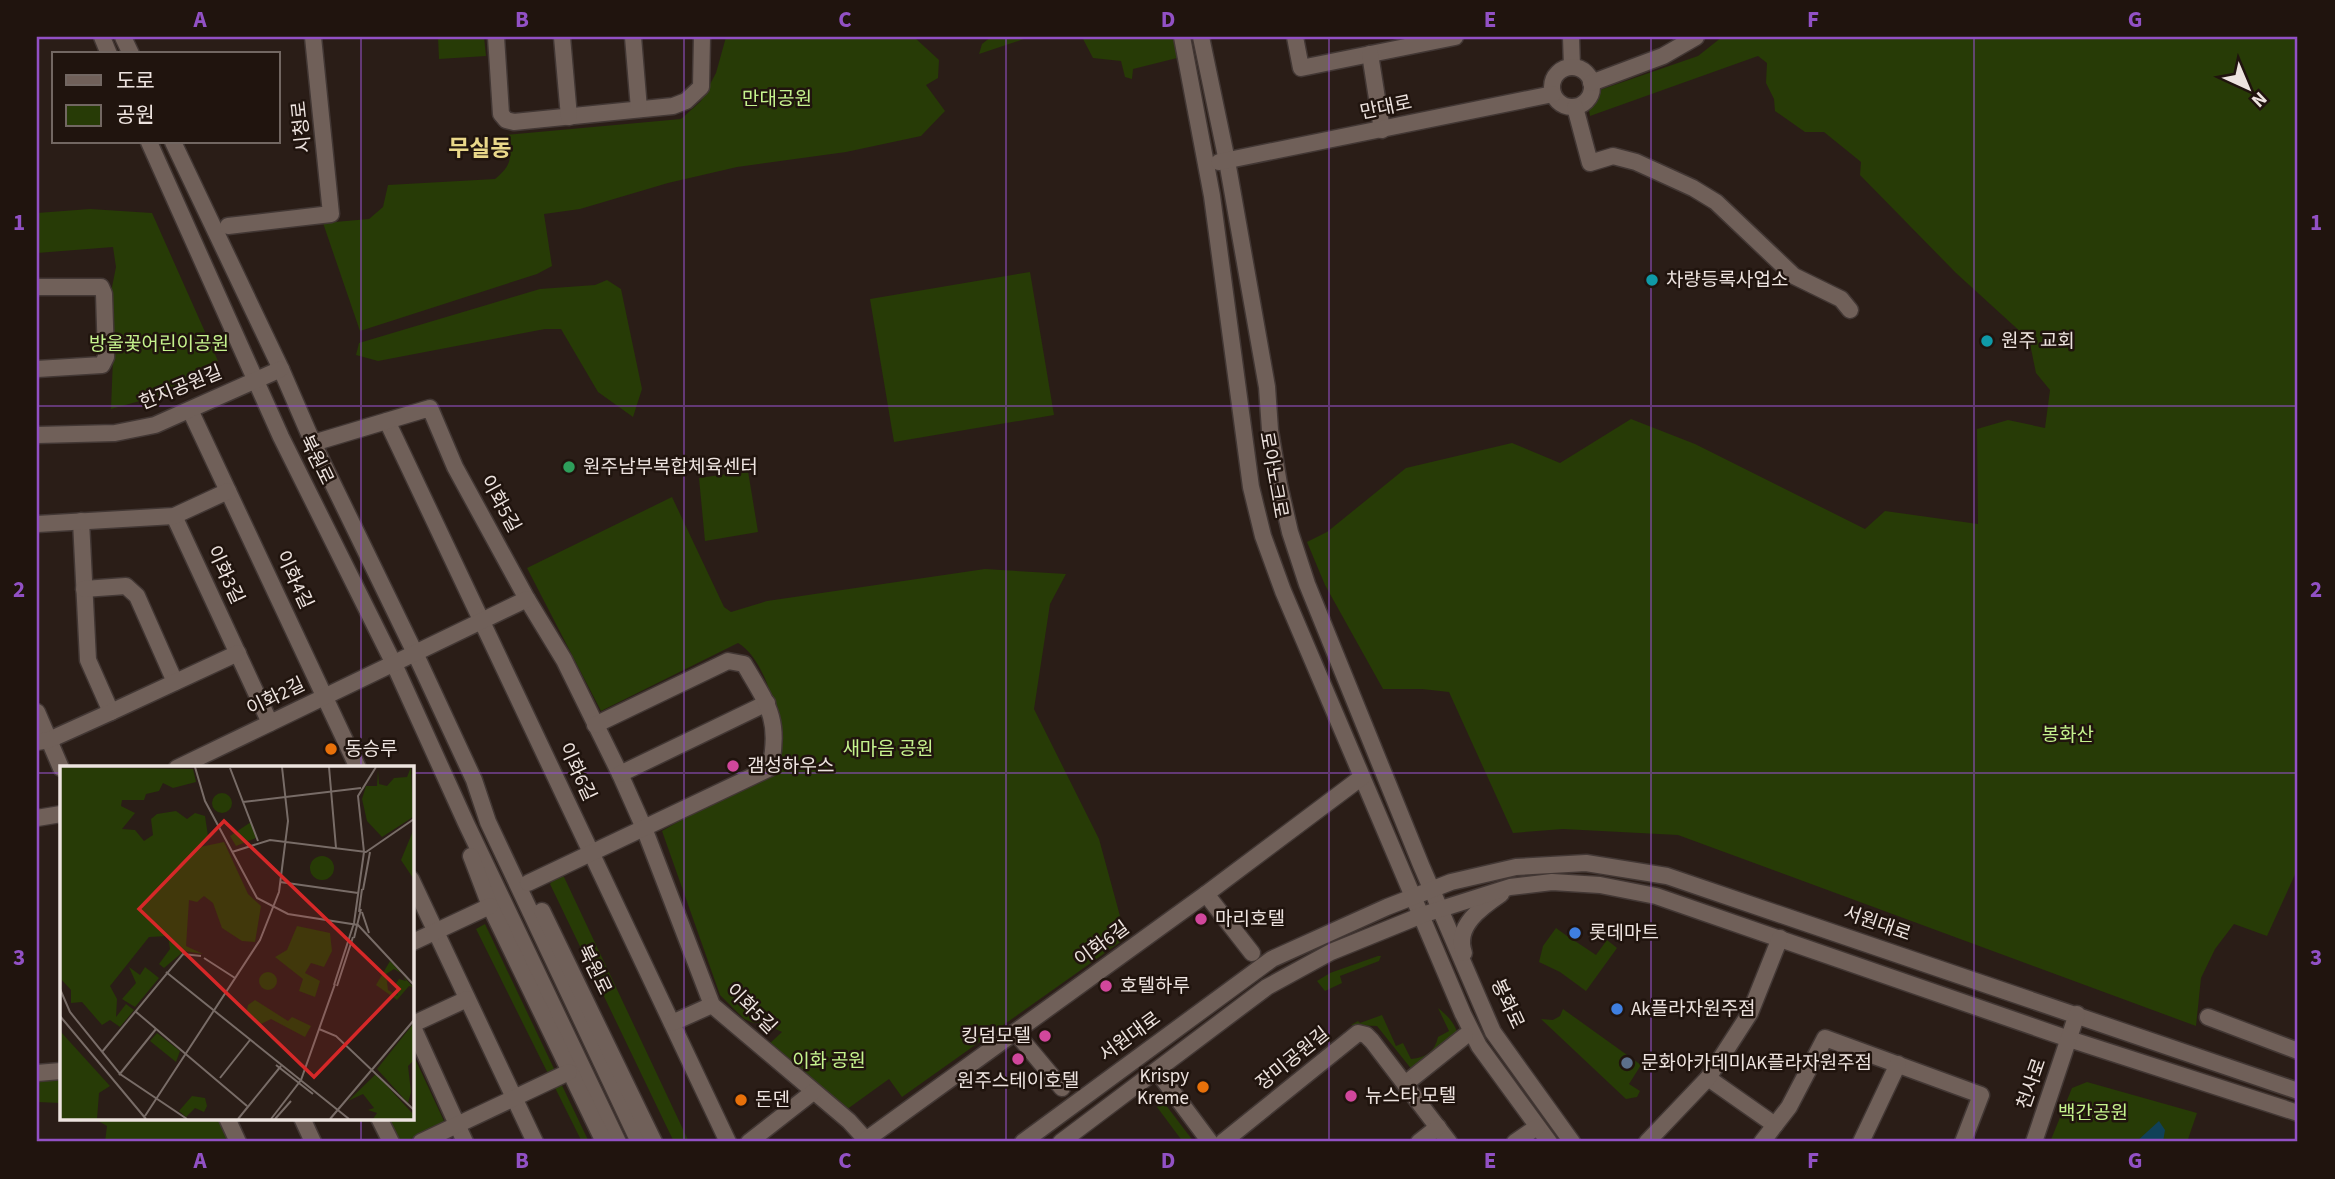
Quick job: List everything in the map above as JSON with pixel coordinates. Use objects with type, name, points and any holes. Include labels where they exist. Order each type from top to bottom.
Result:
[{"type":"street","name":"시청로","points":[[228,226],[331,214],[313,37]]},
{"type":"street","points":[[496,37],[501,114],[506,120],[514,122],[673,106],[686,101],[701,87],[702,37]]},
{"type":"street","points":[[562,37],[569,117]]},
{"type":"street","points":[[633,37],[639,109]]},
{"type":"street","name":"로아노크로","points":[[1182,37],[1206,165],[1251,487],[1263,537],[1304,641],[1422,915]]},
{"type":"street","name":"로아노크로","points":[[1201,37],[1227,161],[1266,387],[1269,430],[1290,532],[1324,630],[1432,888]]},
{"type":"street","points":[[1295,37],[1301,68],[1455,37]]},
{"type":"street","points":[[1571,37],[1572,67]]},
{"type":"street","points":[[1591,83],[1663,56],[1696,37]]},
{"type":"street","points":[[1370,54],[1382,130]]},
{"type":"street","points":[[1562,69],[1582,69],[1591,83],[1588,99],[1574,107],[1564,106],[1553,94],[1552,85],[1557,73],[1562,69]]},
{"type":"street","name":"만대로","points":[[1206,165],[1553,94]]},
{"type":"street","points":[[1574,107],[1590,163],[1613,156],[1636,162],[1693,188],[1716,202],[1794,276],[1841,299],[1850,310]]},
{"type":"street","name":"북원로","points":[[150,144],[281,437],[394,664],[452,793],[618,1142]]},
{"type":"street","name":"북원로","points":[[174,144],[281,369],[313,443],[415,653],[474,780],[488,822],[639,1142]]},
{"type":"street","points":[[37,287],[101,287],[104,294],[106,357],[102,365],[37,369]]},
{"type":"street","name":"한지공원길","points":[[37,435],[115,433],[155,425],[281,369]]},
{"type":"street","name":"이화5길","points":[[313,443],[429,408],[455,467],[527,599],[564,660],[620,774],[644,828],[712,1005],[849,1121],[866,1141]]},
{"type":"street","name":"이화4길","points":[[190,410],[357,764]]},
{"type":"street","name":"이화6길","points":[[387,421],[728,1142]]},
{"type":"street","points":[[37,524],[174,516],[229,491]]},
{"type":"street","name":"이화3길","points":[[174,516],[270,723]]},
{"type":"street","points":[[81,522],[88,660],[111,712]]},
{"type":"street","points":[[84,589],[127,586],[137,596],[175,682]]},
{"type":"street","name":"이화2길","points":[[181,766],[527,599]]},
{"type":"street","points":[[1304,641],[1324,630]]},
{"type":"street","points":[[43,741],[237,653]]},
{"type":"street","points":[[528,883],[770,768],[775,737],[767,703],[744,664],[728,661],[595,725]]},
{"type":"street","points":[[620,774],[767,703]]},
{"type":"street","points":[[37,712],[43,741],[60,766]]},
{"type":"street","name":"이화6길","points":[[866,1141],[1362,777]]},
{"type":"street","name":"북원로","points":[[474,780],[499,819],[654,1142]]},
{"type":"street","name":"북원로","points":[[452,793],[462,833],[490,906],[604,1142]]},
{"type":"street","points":[[37,818],[60,814]]},
{"type":"street","name":"서원대로","points":[[1023,1142],[1272,959],[1432,888],[1485,873],[1547,864],[1586,863],[1667,876],[2298,1091]]},
{"type":"street","points":[[1061,1142],[1236,1009],[1298,968],[1422,915],[1510,887],[1552,882],[1600,885],[1656,896],[1780,937],[2069,1040],[2298,1113]]},
{"type":"street","points":[[413,883],[535,1142]]},
{"type":"street","points":[[1471,975],[1461,946],[1462,933],[1476,913],[1510,887]]},
{"type":"street","name":"봉화로","points":[[1432,888],[1493,1032],[1572,1142]]},
{"type":"street","points":[[1206,894],[1252,953]]},
{"type":"street","points":[[413,942],[490,906]]},
{"type":"street","points":[[1422,915],[1479,1046],[1549,1142]]},
{"type":"street","points":[[1647,1142],[1708,1078],[1750,1013],[1780,937]]},
{"type":"street","points":[[413,1024],[467,999]]},
{"type":"street","points":[[672,1023],[712,1005]]},
{"type":"street","name":"천사로","points":[[2034,1142],[2077,1014]]},
{"type":"street","points":[[2208,1017],[2298,1051]]},
{"type":"street","points":[[413,1029],[465,1142]]},
{"type":"street","points":[[1016,1033],[1062,1088]]},
{"type":"street","name":"장미공원길","points":[[1223,1142],[1358,1033],[1366,1035],[1372,1041],[1449,1142]]},
{"type":"street","points":[[1405,1084],[1465,1036]]},
{"type":"street","points":[[1762,1142],[1789,1107],[1825,1038],[1982,1095],[1963,1142]]},
{"type":"street","points":[[1861,1142],[1898,1064]]},
{"type":"street","points":[[37,1073],[60,1070]]},
{"type":"street","points":[[1157,1071],[1210,1142]]},
{"type":"street","points":[[421,1142],[569,1072]]},
{"type":"street","points":[[1708,1078],[1775,1125]]},
{"type":"street","points":[[749,1142],[813,1092]]},
{"type":"street","points":[[228,1120],[238,1142]]},
{"type":"street","points":[[303,1120],[313,1142]]},
{"type":"street","points":[[380,1120],[391,1142]]},
{"type":"street","points":[[1515,1142],[1537,1126]]},
{"type":"street","points":[[1419,1142],[1438,1127]]},
{"type":"green space","points":[[438,37],[484,37],[486,56],[439,59]]},
{"type":"green space","name":"만대공원","points":[[726,37],[914,37],[939,60],[938,78],[926,85],[945,111],[921,136],[846,152],[737,167],[668,183],[580,209],[544,214],[552,266],[537,274],[360,331],[323,223],[369,219],[383,207],[388,185],[495,179],[510,160],[506,135],[681,119],[701,101],[716,73]]},
{"type":"green space","points":[[991,37],[1030,37],[979,54],[982,44]]},
{"type":"green space","points":[[1082,37],[1174,37],[1181,57],[1133,69],[1132,79],[1125,77],[1121,61],[1093,58]]},
{"type":"green space","name":"봉화산","points":[[1722,37],[2298,37],[2298,868],[2267,936],[2234,924],[2215,949],[2201,978],[2196,1026],[1678,835],[1563,829],[1513,833],[1449,692],[1383,689],[1325,585],[1307,542],[1327,532],[1406,468],[1512,443],[1560,463],[1631,419],[1695,444],[1865,529],[1885,511],[1978,524],[1977,429],[2008,420],[2045,428],[2050,390],[2036,373],[2030,344],[2024,335],[1956,273],[1860,175],[1861,162],[1824,132],[1805,132],[1775,111],[1774,99],[1766,83],[1767,63],[1758,56],[1590,116],[1587,100],[1591,93],[1698,56]]},
{"type":"green space","name":"방울꽃어린이공원","points":[[90,209],[152,213],[218,361],[189,382],[158,396],[111,409],[111,292],[116,267],[113,247],[37,253],[37,213]]},
{"type":"green space","points":[[1030,272],[1054,415],[894,442],[870,299]]},
{"type":"green space","points":[[607,280],[621,289],[642,389],[633,417],[598,392],[561,329],[545,329],[378,361],[356,355],[359,343],[540,289],[595,285]]},
{"type":"green space","points":[[748,471],[758,532],[705,541],[699,478]]},
{"type":"green space","points":[[672,497],[724,607],[731,612],[767,601],[985,569],[1066,574],[1050,604],[1034,709],[1099,839],[1126,938],[902,1097],[889,1079],[846,1110],[768,1045],[782,1032],[763,1023],[744,1019],[720,995],[662,831],[723,796],[775,773],[781,752],[778,724],[770,692],[757,662],[738,643],[601,711],[527,568]]},
{"type":"green space","points":[[561,876],[564,877],[689,1142],[674,1142],[550,884]]},
{"type":"green space","points":[[485,924],[589,1142],[582,1142],[476,929]]},
{"type":"green space","points":[[1574,927],[1578,930],[1572,939],[1596,955],[1607,940],[1617,948],[1586,991],[1560,972],[1539,962],[1543,946],[1556,928],[1567,936]]},
{"type":"green space","points":[[1381,956],[1379,961],[1340,976],[1342,983],[1325,991],[1317,981],[1330,973]]},
{"type":"green space","points":[[1438,1008],[1454,1024],[1458,1037],[1413,1071],[1377,1026],[1351,1025],[1382,1015],[1396,1046],[1403,1043],[1411,1059],[1429,1053],[1438,1037],[1449,1031]]},
{"type":"green space","points":[[1563,1009],[1641,1065],[1629,1084],[1640,1091],[1637,1097],[1626,1099],[1541,1019],[1553,1020],[1560,1016]]},
{"type":"green space","points":[[413,1054],[444,1121],[442,1125],[404,1142],[397,1142],[387,1120],[413,1120]]},
{"type":"green space","points":[[60,1079],[60,1103],[37,1102],[37,1082]]},
{"type":"green space","name":"백간공원","points":[[2087,1082],[2197,1113],[2187,1142],[2050,1142],[2072,1088]]},
{"type":"green space","points":[[1162,1102],[1194,1142],[1183,1142],[1157,1107]]},
{"type":"green space","points":[[96,1120],[219,1120],[229,1142],[105,1142],[107,1126]]},
{"type":"water","points":[[2159,1121],[2165,1130],[2163,1142],[2136,1142]]},
{"type":"place","name":"차량등록사업소","points":[[1652,280]]},
{"type":"place","name":"원주 교회","points":[[1987,341]]},
{"type":"place","name":"원주남부복합체육센터","points":[[569,467]]},
{"type":"place","name":"동승루","points":[[331,749]]},
{"type":"place","name":"갬성하우스","points":[[733,766]]},
{"type":"place","name":"마리호텔","points":[[1201,919]]},
{"type":"place","name":"롯데마트","points":[[1575,933]]},
{"type":"place","name":"호텔하루","points":[[1106,986]]},
{"type":"place","name":"Ak플라자원주점","points":[[1617,1009]]},
{"type":"place","name":"킹덤모텔","points":[[1045,1036]]},
{"type":"place","name":"원주스테이호텔","points":[[1018,1059]]},
{"type":"place","name":"문화아카데미AK플라자원주점","points":[[1627,1063]]},
{"type":"place","name":"Krispy Kreme","points":[[1203,1087]]},
{"type":"place","name":"뉴스타 모텔","points":[[1351,1096]]},
{"type":"place","name":"돈덴","points":[[741,1100]]},
{"type":"district","name":"무실동","points":[[480,148]]},
{"type":"park label","name":"새마음 공원","points":[[888,749]]},
{"type":"park label","name":"이화 공원","points":[[829,1061]]}]
